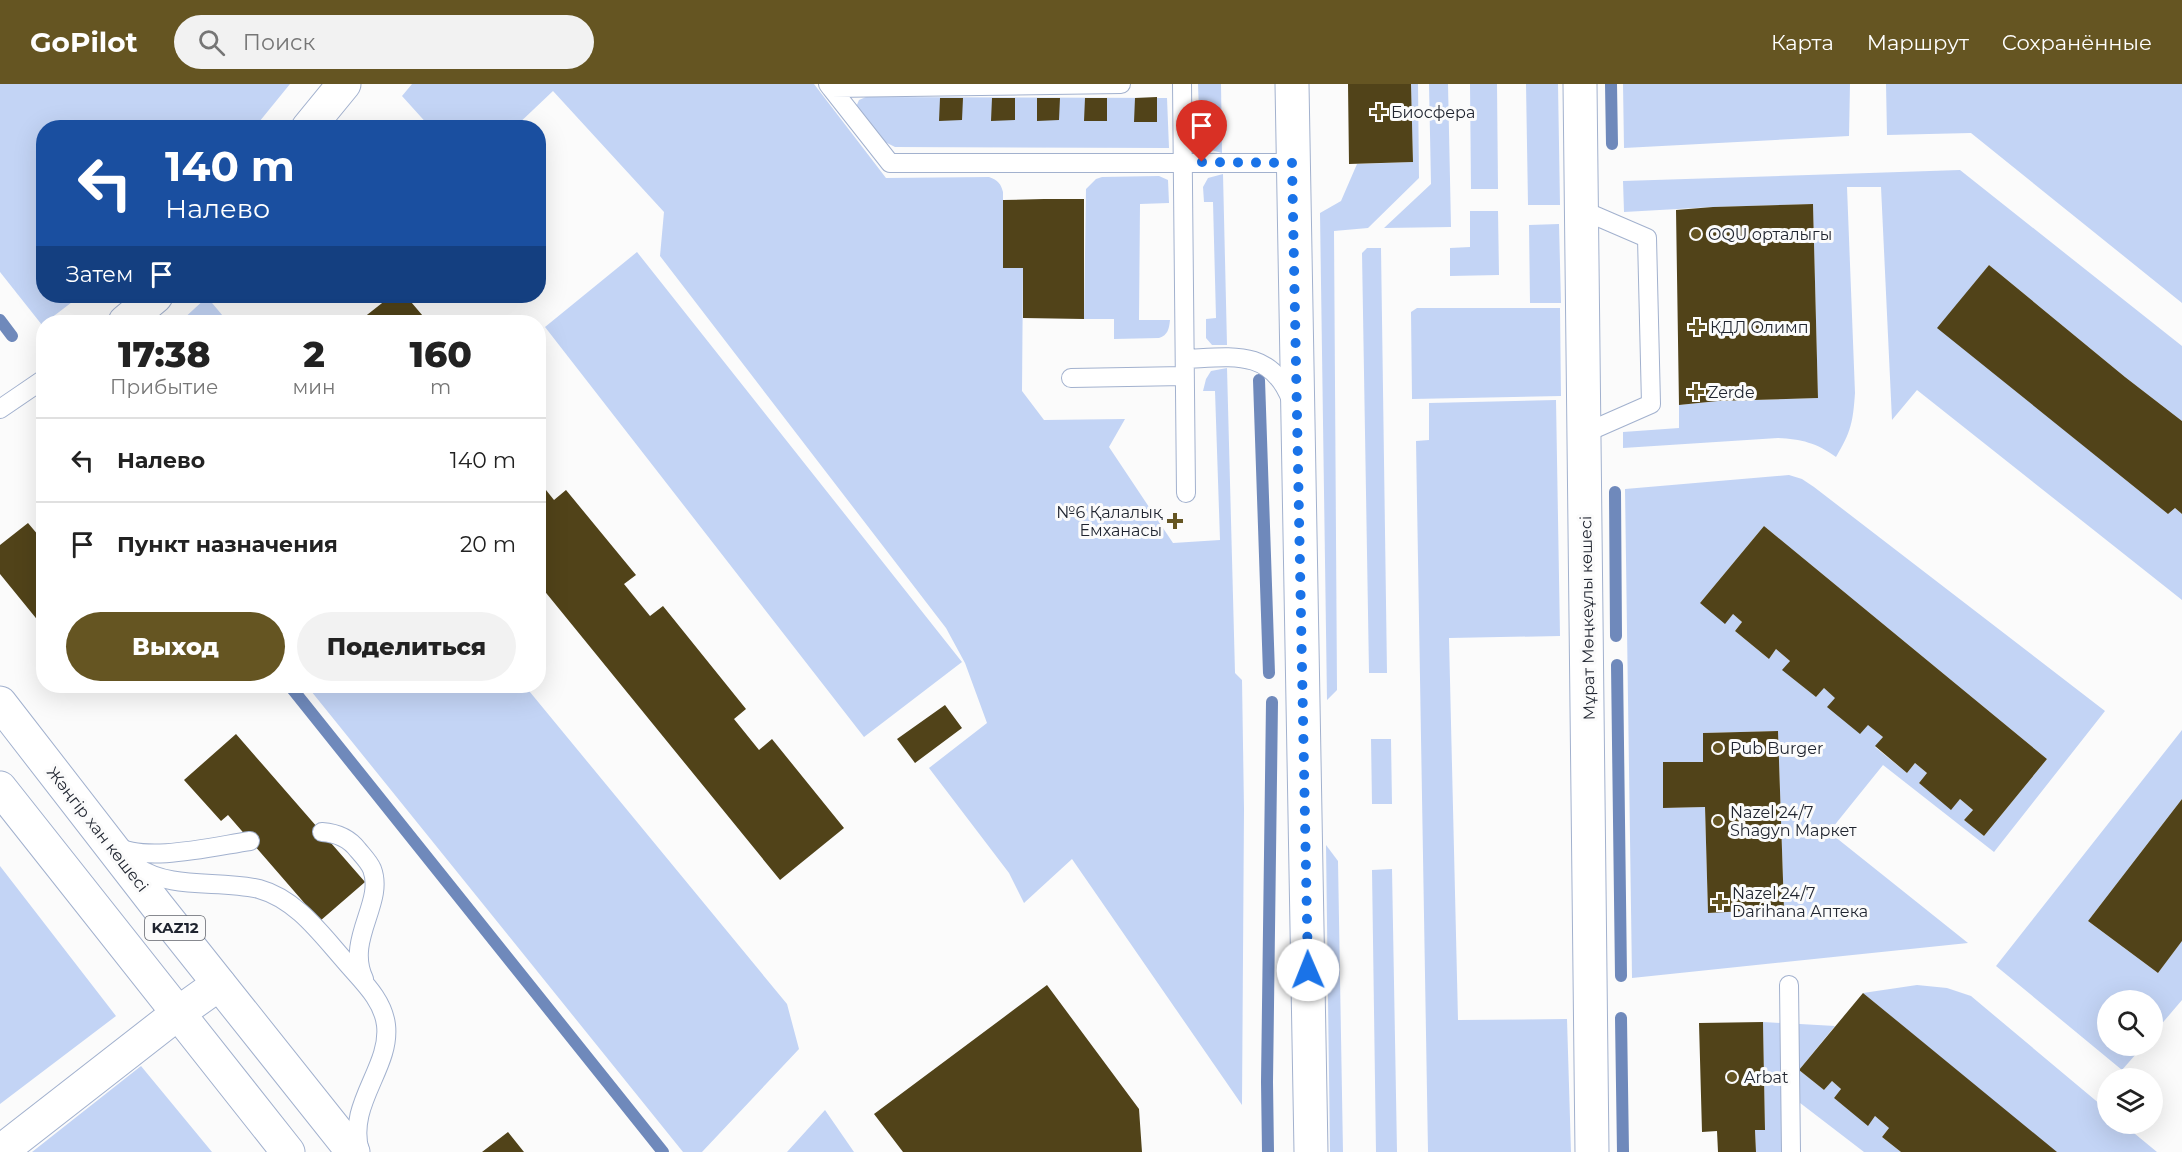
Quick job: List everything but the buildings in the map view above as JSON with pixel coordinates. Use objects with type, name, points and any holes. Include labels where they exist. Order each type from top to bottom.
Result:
[{"type":"main road","points":[[315,120],[344,84]]},
{"type":"main road","points":[[1292,84],[1311,1152]]},
{"type":"main road","name":"Мұрат Мөңкеұлы көшесі","points":[[1580,84],[1592,1152]]},
{"type":"main road","points":[[133,315],[148,303]]},
{"type":"main road","name":"Жәңгір хан көшесі","points":[[0,703],[352,1152]]},
{"type":"main road","name":"KAZ12","points":[[0,788],[288,1152]]},
{"type":"main road","points":[[0,1152],[219,984]]},
{"type":"lane","points":[[830,86],[1121,84]]},
{"type":"lane","points":[[1182,84],[1186,494]]},
{"type":"lane","points":[[830,86],[890,163],[1292,163]]},
{"type":"lane","points":[[1582,210],[1647,238],[1651,404],[1585,433]]},
{"type":"lane","points":[[1071,378],[1184,367],[1234,357],[1259,362],[1269,367],[1287,390],[1299,419]]},
{"type":"lane","points":[[0,408],[36,384]]},
{"type":"lane","points":[[322,832],[333,833],[355,845],[372,870],[374,882],[374,895],[359,944],[358,958],[359,969],[381,1008],[387,1036],[360,1110],[357,1141],[360,1152]]},
{"type":"lane","points":[[110,844],[128,851],[154,854],[250,841]]},
{"type":"lane","points":[[110,844],[128,861],[156,876],[182,883],[259,889],[283,900],[310,921],[373,994]]},
{"type":"lane","points":[[1789,986],[1791,1152]]},
{"type":"shaded area","points":[[0,84],[290,84],[261,120],[36,120],[36,303],[71,303],[55,315],[36,315],[36,317],[0,272]]},
{"type":"shaded area","points":[[412,84],[814,84],[886,178],[989,177],[995,179],[1003,192],[1003,267],[1023,268],[1022,391],[1044,420],[1125,419],[1109,447],[1173,543],[1220,540],[1215,391],[1203,391],[1211,371],[1227,368],[1235,673],[1242,680],[1244,809],[1242,1105],[1072,859],[1024,903],[1009,873],[929,768],[987,723],[965,663],[946,628],[660,256],[664,212],[553,91],[522,120],[424,120],[402,96]]},
{"type":"shaded area","points":[[1198,84],[1221,84],[1222,153],[1207,149],[1200,142]]},
{"type":"shaded area","points":[[1411,84],[1418,84],[1419,178],[1368,228],[1334,231],[1337,690],[1327,700],[1320,213],[1341,201],[1357,164],[1413,162]]},
{"type":"shaded area","points":[[1429,84],[1448,84],[1451,227],[1384,228],[1431,184]]},
{"type":"shaded area","points":[[1470,84],[1497,84],[1498,189],[1471,189]]},
{"type":"shaded area","points":[[1526,84],[1558,84],[1560,205],[1528,205]]},
{"type":"shaded area","points":[[1623,84],[1850,84],[1849,136],[1624,148]]},
{"type":"shaded area","points":[[1886,84],[2182,84],[2182,303],[1971,133],[1887,135]]},
{"type":"shaded area","points":[[866,97],[1167,98],[1169,148],[895,147],[883,141],[856,107],[859,100]]},
{"type":"shaded area","points":[[1960,170],[2182,346],[2182,421],[1989,265],[1938,328],[2168,514],[2175,508],[2182,514],[2182,600],[1917,390],[1892,420],[1881,187],[1847,187],[1855,393],[1850,426],[1836,457],[1808,443],[1778,438],[1623,448],[1623,432],[1679,428],[1679,405],[1718,401],[1818,398],[1813,204],[1624,212],[1623,181]]},
{"type":"shaded area","points":[[1223,174],[1227,345],[1212,345],[1206,338],[1206,319],[1216,318],[1213,202],[1204,202],[1203,187],[1208,178]]},
{"type":"shaded area","points":[[1159,176],[1168,180],[1169,203],[1140,204],[1139,320],[1170,320],[1168,329],[1159,338],[1114,339],[1114,319],[1084,319],[1086,189],[1096,179],[1102,177]]},
{"type":"shaded area","points":[[1470,211],[1498,211],[1499,275],[1450,276],[1450,248],[1470,247]]},
{"type":"shaded area","points":[[1559,224],[1561,303],[1530,303],[1529,225]]},
{"type":"shaded area","points":[[1367,248],[1381,248],[1387,673],[1369,673],[1362,253]]},
{"type":"shaded area","points":[[637,252],[962,662],[864,737],[546,326]]},
{"type":"shaded area","points":[[201,303],[212,303],[222,315],[188,315]]},
{"type":"shaded area","points":[[1417,308],[1560,308],[1561,396],[1412,399],[1411,312]]},
{"type":"shaded area","points":[[1556,400],[1560,636],[1449,638],[1458,1020],[1567,1019],[1571,1152],[1428,1152],[1416,441],[1429,440],[1429,403]]},
{"type":"shaded area","points":[[1789,475],[1802,479],[2105,711],[1994,852],[1883,765],[1829,832],[1968,943],[1632,978],[1625,489]],"holes":[[[1764,526],[2047,759],[1984,836],[1964,820],[1973,810],[1960,799],[1951,809],[1919,783],[1927,773],[1915,763],[1907,773],[1875,747],[1883,737],[1824,688],[1816,697],[1783,670],[1790,661],[1776,649],[1769,659],[1735,631],[1742,622],[1733,614],[1700,603]],[[1778,731],[1784,909],[1708,913],[1705,807],[1663,808],[1663,762],[1703,762],[1703,733]]]},
{"type":"shaded area","points":[[313,693],[531,693],[787,1004],[799,1049],[702,1152],[683,1152]]},
{"type":"shaded area","points":[[2182,730],[2182,799],[2088,921],[2158,973],[2182,941],[2182,1000],[2163,1022],[2163,990],[2097,990],[2097,1049],[1996,966]]},
{"type":"shaded area","points":[[1371,739],[1391,739],[1392,804],[1372,804]]},
{"type":"shaded area","points":[[1326,845],[1338,861],[1343,1152],[1330,1152]]},
{"type":"shaded area","points":[[0,866],[116,1016],[0,1104]]},
{"type":"shaded area","points":[[1392,869],[1397,1152],[1376,1152],[1372,870]]},
{"type":"shaded area","points":[[1917,985],[1947,988],[1971,996],[2097,1102],[2097,1134],[2135,1134],[2157,1152],[2056,1152],[1863,993]]},
{"type":"shaded area","points":[[1763,1022],[1835,1026],[1799,1070],[1824,1090],[1832,1081],[1841,1089],[1834,1098],[1868,1125],[1875,1116],[1889,1128],[1882,1137],[1901,1152],[1864,1152],[1791,1096],[1791,1152],[1756,1152],[1755,1130],[1765,1130]]},
{"type":"shaded area","points":[[2105,1056],[2134,1056],[2124,1068],[2120,1068]]},
{"type":"shaded area","points":[[141,1066],[212,1152],[32,1152]]},
{"type":"shaded area","points":[[825,1110],[854,1152],[787,1152]]},
{"type":"waterway","points":[[1611,84],[1612,144]]},
{"type":"waterway","points":[[0,320],[12,336]]},
{"type":"waterway","points":[[1259,380],[1269,673]]},
{"type":"waterway","points":[[1615,492],[1616,636]]},
{"type":"waterway","points":[[1617,665],[1621,976]]},
{"type":"waterway","points":[[296,693],[663,1152]]},
{"type":"waterway","points":[[1268,1152],[1272,702]]},
{"type":"waterway","points":[[1621,1018],[1623,1152]]},
{"type":"place","name":"Биосфера","points":[[1379,112]]},
{"type":"place","name":"OQU орталыгы","points":[[1696,234]]},
{"type":"place","name":"КДЛ Олимп","points":[[1697,327]]},
{"type":"place","name":"Zerde","points":[[1696,392]]},
{"type":"place","name":"№6 Қалалық Емханасы","points":[[1175,521]]},
{"type":"place","name":"Pub Burger","points":[[1718,748]]},
{"type":"place","name":"Nazel 24/7 Shagyn Маркет","points":[[1718,821]]},
{"type":"place","name":"Nazel 24/7 Darihana Аптека","points":[[1720,902]]},
{"type":"place","name":"Arbat","points":[[1732,1077]]},
{"type":"route","points":[[1202,162],[1292,163],[1299,419],[1308,970]]}]
